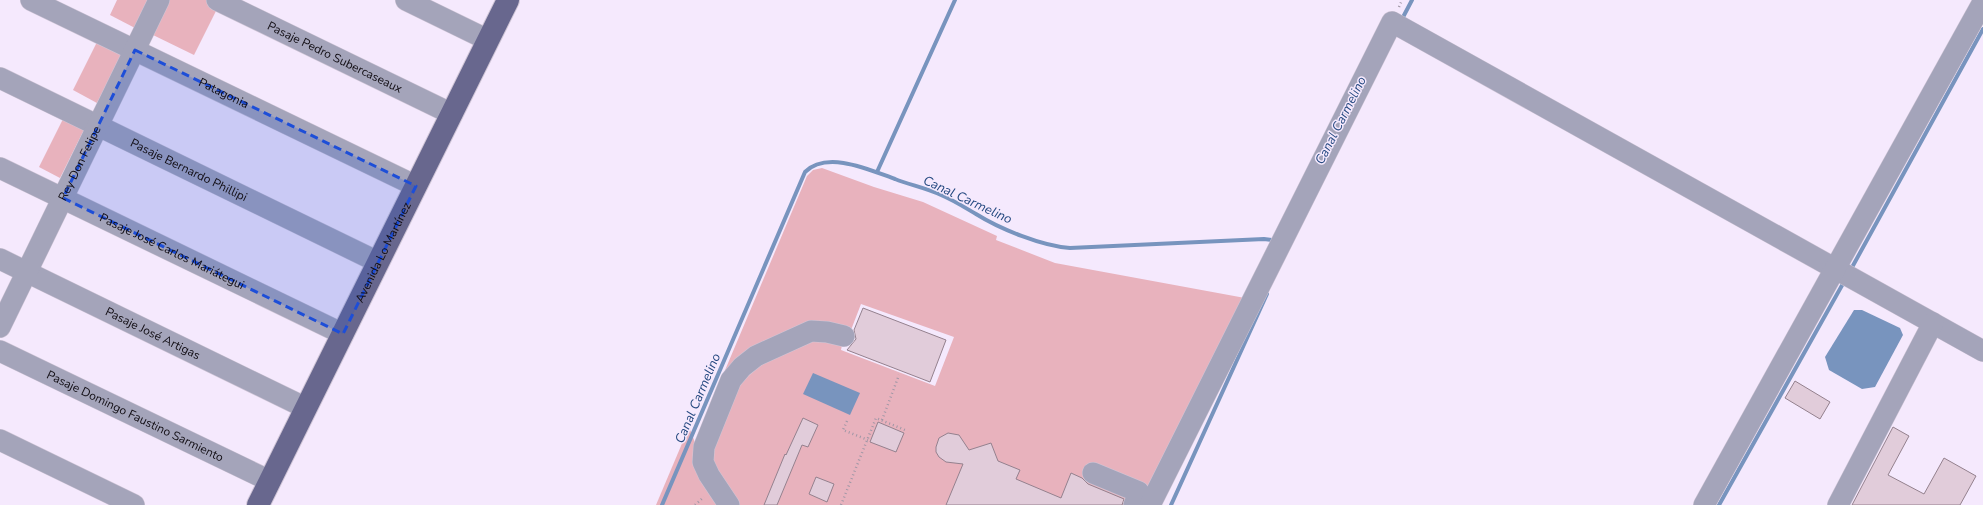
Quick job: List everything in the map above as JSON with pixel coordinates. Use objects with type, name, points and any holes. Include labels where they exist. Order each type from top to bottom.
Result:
[{"type":"main road","name":"Avenida Lo Martínez","points":[[258,505],[508,0]]},
{"type":"street","name":"Patagonia","points":[[31,0],[416,186]]},
{"type":"street","name":"Rey Don Felipe","points":[[0,327],[159,0]]},
{"type":"street","name":"Pasaje Pedro Subercaseaux","points":[[217,0],[452,114]]},
{"type":"street","points":[[406,0],[488,40]]},
{"type":"street","points":[[1704,505],[1843,274],[1983,2]]},
{"type":"street","points":[[1150,505],[1400,27],[1983,351]]},
{"type":"street","name":"Pasaje Bernardo Phillipi","points":[[0,78],[378,262]]},
{"type":"street","name":"Pasaje José Carlos Mariátegui","points":[[0,168],[343,334]]},
{"type":"street","name":"Pasaje José Artigas","points":[[0,259],[306,408]]},
{"type":"street","points":[[1838,505],[1933,323]]},
{"type":"street","points":[[729,505],[709,475],[703,462],[704,447],[731,380],[742,367],[756,356],[810,331],[827,332],[844,336]]},
{"type":"street","name":"Pasaje Domingo Faustino Sarmiento","points":[[0,351],[270,481]]},
{"type":"street","points":[[0,440],[134,505]]},
{"type":"street","points":[[1092,473],[1139,492],[1134,505]]},
{"type":"path","points":[[882,420],[899,375]]},
{"type":"path","points":[[841,505],[876,418],[905,430]]},
{"type":"path","points":[[847,421],[843,430],[868,440]]},
{"type":"highlighted area","points":[[135,50],[416,186],[343,334],[63,198]]},
{"type":"shaded area","points":[[117,0],[148,0],[135,28],[110,15]]},
{"type":"shaded area","points":[[170,0],[208,0],[219,5],[194,55],[153,35]]},
{"type":"shaded area","points":[[99,38],[124,51],[97,103],[73,90]]},
{"type":"shaded area","points":[[65,115],[86,126],[60,178],[39,167]]},
{"type":"shaded area","points":[[822,168],[874,187],[923,202],[997,236],[996,240],[1055,263],[1245,298],[1147,488],[1128,496],[1125,505],[739,505],[717,470],[713,460],[714,449],[739,385],[761,364],[812,341],[826,341],[842,345],[841,350],[935,386],[954,337],[861,304],[851,330],[842,327],[723,375],[807,176],[813,170]]},
{"type":"shaded area","points":[[689,427],[719,505],[656,505]]},
{"type":"water","points":[[1854,310],[1862,310],[1900,328],[1903,335],[1875,387],[1862,389],[1829,370],[1825,357]]},
{"type":"water","points":[[813,373],[860,393],[850,415],[803,394]]},
{"type":"building","points":[[863,308],[946,340],[930,382],[847,350],[856,339],[854,330]]},
{"type":"building","points":[[1795,381],[1830,402],[1820,419],[1785,398]]},
{"type":"building","points":[[803,418],[818,425],[808,447],[802,445],[777,505],[764,505],[785,454],[786,455]]},
{"type":"building","points":[[878,422],[904,433],[896,452],[870,442]]},
{"type":"building","points":[[1893,427],[1909,436],[1888,475],[1924,494],[1944,458],[1976,476],[1960,505],[1852,505]]},
{"type":"building","points":[[948,433],[959,435],[969,450],[991,443],[998,461],[1020,470],[1016,479],[1061,498],[1071,473],[1082,478],[1088,484],[1124,499],[1122,505],[946,505],[963,464],[946,462],[939,457],[936,452],[939,438]]},
{"type":"building","points":[[816,477],[834,484],[827,502],[809,494]]},
{"type":"waterway","points":[[877,172],[955,0]]},
{"type":"waterway","name":"Canal Carmelino","points":[[1401,21],[1412,0]]},
{"type":"waterway","points":[[1850,271],[1983,29]]},
{"type":"waterway","name":"Canal Carmelino","points":[[662,505],[805,172],[814,166],[837,162],[861,167],[930,190],[1009,231],[1059,247],[1070,248],[1264,239],[1272,240]]},
{"type":"waterway","points":[[1719,505],[1845,280]]},
{"type":"waterway","points":[[1171,505],[1267,294]]}]
